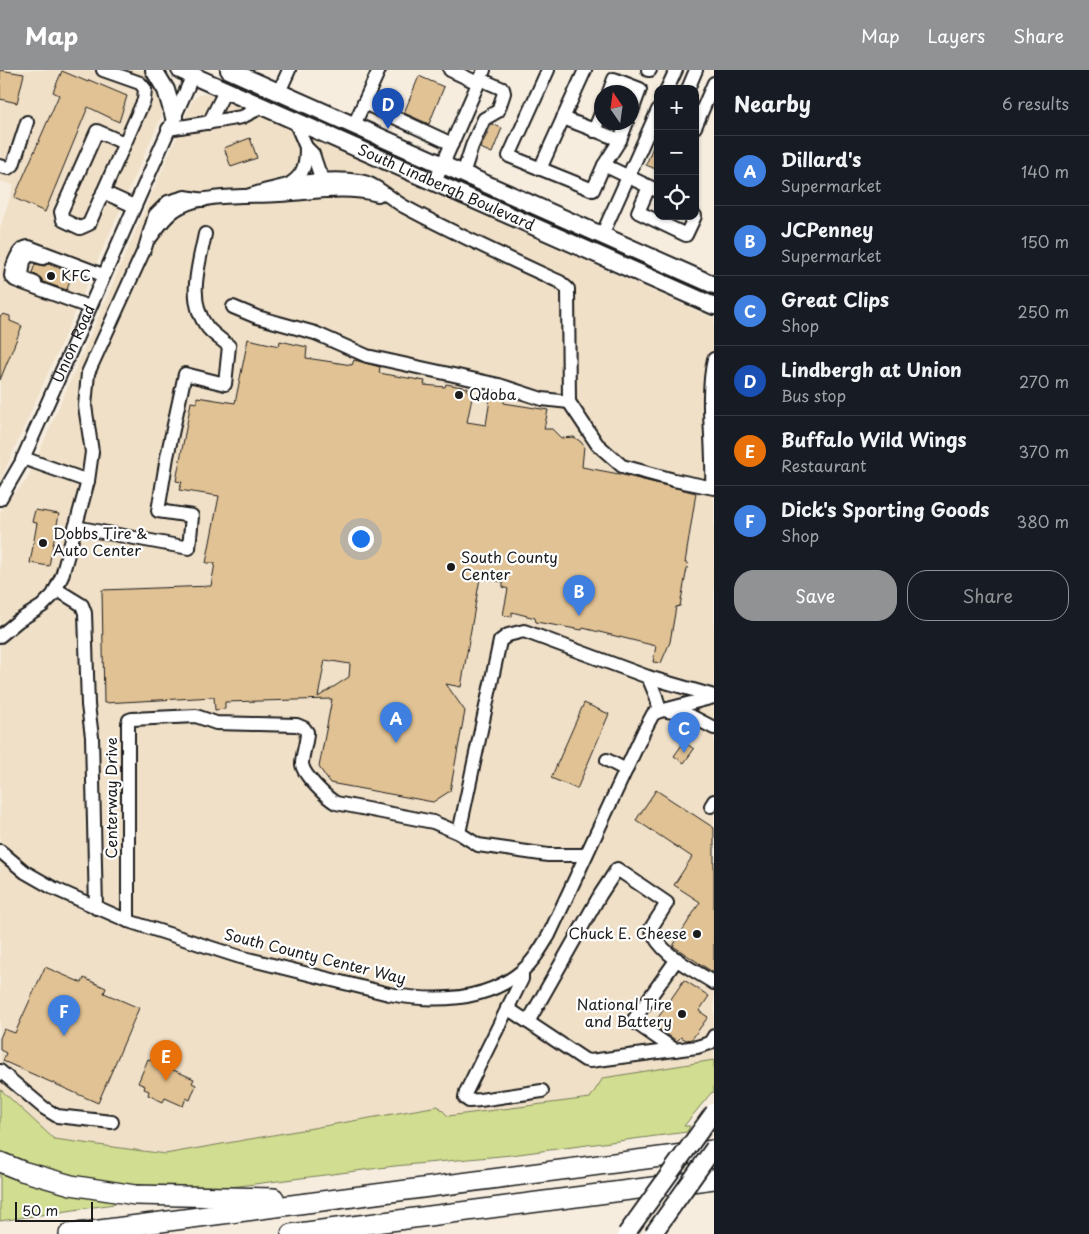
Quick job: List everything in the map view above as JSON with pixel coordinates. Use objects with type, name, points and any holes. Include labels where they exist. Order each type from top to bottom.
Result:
[{"type":"highway","points":[[69,1234],[714,1149]]},
{"type":"highway","points":[[0,1162],[22,1171],[71,1185],[134,1195],[338,1199]]},
{"type":"highway","points":[[291,1234],[714,1179]]},
{"type":"main road","points":[[154,70],[166,90],[171,123]]},
{"type":"main road","name":"South Lindbergh Boulevard","points":[[229,70],[249,75],[279,92],[714,285]]},
{"type":"main road","name":"South Lindbergh Boulevard","points":[[191,71],[226,89],[714,306]]},
{"type":"main road","points":[[626,1234],[714,1112]]},
{"type":"main road","points":[[653,1234],[714,1149]]},
{"type":"street","points":[[103,70],[140,83],[145,89],[144,100],[88,224],[80,228],[63,220],[61,212],[97,131],[124,143]]},
{"type":"street","points":[[279,92],[288,70]]},
{"type":"street","points":[[354,125],[379,70]]},
{"type":"street","points":[[450,70],[481,77],[503,89],[504,93],[498,111],[484,119],[472,146],[463,174]]},
{"type":"street","points":[[548,70],[509,156],[593,190],[604,165],[620,140],[624,130]]},
{"type":"street","points":[[540,168],[585,70]]},
{"type":"street","points":[[669,85],[676,70]]},
{"type":"street","points":[[690,85],[696,70]]},
{"type":"street","name":"Union Road","points":[[0,499],[23,458],[171,123],[191,71]]},
{"type":"street","points":[[435,182],[481,77]]},
{"type":"street","points":[[612,85],[614,79],[630,85]]},
{"type":"street","points":[[699,118],[714,83]]},
{"type":"street","points":[[209,124],[226,89]]},
{"type":"street","points":[[171,123],[209,124],[248,115],[254,111],[258,103]]},
{"type":"street","points":[[364,103],[452,144]]},
{"type":"street","points":[[563,118],[620,140]]},
{"type":"street","points":[[294,119],[306,147],[313,154],[324,180],[332,190]]},
{"type":"street","points":[[0,166],[8,168],[13,165],[27,122]]},
{"type":"street","points":[[602,235],[654,122]]},
{"type":"street","points":[[292,183],[300,178],[305,167],[306,147]]},
{"type":"street","points":[[604,165],[654,189],[638,212],[686,236],[693,220]]},
{"type":"street","points":[[250,195],[292,183],[324,180],[361,181],[374,186],[406,208],[560,282],[568,289],[568,402],[597,444],[622,466],[674,480],[713,487],[710,395],[714,359]]},
{"type":"street","points":[[0,636],[18,621],[42,606],[53,595],[62,576],[88,481],[92,452],[86,406],[88,373],[149,238],[165,218],[180,207],[204,200],[250,195],[277,196],[332,190],[362,191],[388,197]]},
{"type":"street","points":[[103,192],[134,206]]},
{"type":"street","points":[[75,527],[189,548],[192,516],[158,511],[167,457],[185,374],[225,384],[229,346],[208,328],[198,310],[195,285],[205,234]]},
{"type":"street","points":[[89,307],[15,280],[11,276],[20,250],[24,247],[29,247],[103,275]]},
{"type":"street","points":[[233,308],[256,318],[314,333],[367,356],[500,385],[542,399],[568,402]]},
{"type":"street","points":[[23,458],[88,481]]},
{"type":"street","points":[[56,589],[82,605],[85,613],[88,705],[92,737],[96,908]]},
{"type":"street","points":[[459,834],[500,641],[505,636],[524,631],[648,677],[714,697]]},
{"type":"street","points":[[648,677],[660,710]]},
{"type":"street","points":[[660,710],[714,697]]},
{"type":"street","points":[[660,710],[687,714],[714,728]]},
{"type":"street","name":"South County Center Way","points":[[0,851],[25,872],[53,888],[96,908],[128,921],[240,957],[405,997],[444,999],[460,997],[498,986],[522,971],[537,956],[549,935],[644,730],[653,714],[660,710]]},
{"type":"street","name":"Centerway Drive","points":[[128,921],[128,723],[132,719],[196,716],[216,723],[297,725],[304,728],[307,732],[302,766],[305,772],[328,798],[336,803],[433,822],[478,845],[548,855],[586,855]]},
{"type":"street","points":[[607,760],[626,770]]},
{"type":"street","points":[[528,1022],[600,895],[617,869],[667,903],[651,928],[655,938],[667,953],[714,982]]},
{"type":"street","points":[[675,1050],[633,1021],[677,959]]},
{"type":"street","points":[[522,971],[522,979],[466,1092],[465,1098],[469,1101],[542,1091]]},
{"type":"street","points":[[508,1008],[585,1060],[698,1047],[710,1043],[714,1036]]},
{"type":"street","points":[[0,1071],[44,1108],[57,1116],[112,1122]]},
{"type":"shaded area","points":[[0,70],[144,70],[156,78],[164,107],[0,482],[0,228],[14,185],[0,181]]},
{"type":"shaded area","points":[[201,94],[212,94],[714,318],[714,1060],[603,1078],[590,1098],[448,1116],[437,1106],[165,1154],[54,1139],[0,1089],[0,513],[4,504],[27,480],[193,99]]},
{"type":"green space","points":[[714,1060],[714,1092],[711,1093],[684,1126],[690,1126],[687,1132],[511,1155],[395,1166],[231,1187],[185,1190],[137,1188],[99,1182],[44,1170],[0,1155],[0,1089],[54,1139],[165,1154],[438,1106],[448,1116],[590,1098],[603,1078]]},
{"type":"green space","points":[[0,1171],[114,1200],[114,1204],[0,1221]]},
{"type":"building","points":[[0,70],[24,74],[17,103],[0,99]]},
{"type":"building","points":[[62,71],[127,96],[119,122],[88,107],[45,212],[14,198],[59,95],[53,92]]},
{"type":"building","points":[[419,76],[444,87],[429,124],[404,113]]},
{"type":"building","points":[[492,124],[502,128],[492,153],[480,148]]},
{"type":"building","points":[[250,138],[257,158],[231,167],[224,148]]},
{"type":"building","points":[[654,144],[654,168],[646,165]]},
{"type":"building","name":"KFC","points":[[35,264],[44,266],[48,264],[72,273],[67,290],[43,282],[41,278],[32,273]]},
{"type":"building","points":[[3,314],[10,316],[10,321],[22,326],[0,380],[0,317]]},
{"type":"building","name":"South County Center","points":[[248,339],[279,346],[280,341],[307,347],[306,358],[352,365],[354,360],[380,367],[379,373],[425,381],[424,385],[445,387],[446,384],[468,388],[467,391],[473,393],[467,422],[486,425],[491,393],[504,396],[504,403],[548,410],[544,429],[552,429],[561,438],[574,437],[581,442],[584,446],[582,467],[696,493],[685,563],[688,563],[680,606],[676,607],[670,642],[661,663],[653,662],[656,646],[583,628],[582,630],[536,622],[535,618],[512,612],[512,617],[503,615],[508,589],[503,587],[503,582],[480,578],[461,687],[446,684],[465,711],[450,791],[433,802],[330,783],[319,767],[332,699],[225,702],[225,709],[215,710],[214,697],[104,703],[102,590],[211,586],[215,563],[206,563],[219,496],[179,490],[182,482],[176,481],[191,402],[197,403],[197,397],[235,403]],"holes":[[[325,660],[350,664],[349,677],[318,697]]]},
{"type":"building","name":"Dobbs Tire & Auto Center","points":[[35,510],[59,514],[49,566],[30,563],[37,523],[32,522]]},
{"type":"building","points":[[584,703],[609,714],[577,789],[551,778]]},
{"type":"building","points":[[684,742],[694,749],[684,763],[674,756]]},
{"type":"building","points":[[656,790],[714,828],[714,973],[673,946],[700,902],[674,885],[692,857],[636,820]]},
{"type":"building","points":[[45,967],[82,983],[84,978],[106,988],[104,993],[139,1008],[98,1103],[3,1061],[6,1053],[0,1050],[0,1038],[4,1029],[15,1033]]},
{"type":"building","name":"National Tire and Battery","points":[[684,980],[709,996],[699,1011],[708,1017],[692,1039],[686,1040],[681,1037],[677,1041],[653,1025]]},
{"type":"building","points":[[148,1059],[194,1079],[192,1083],[196,1085],[190,1100],[186,1098],[183,1106],[165,1098],[163,1102],[148,1095],[149,1091],[144,1089],[145,1086],[138,1083]]},
{"type":"place","name":"Lindbergh at Union","points":[[388,129]]},
{"type":"place","name":"KFC","points":[[51,276]]},
{"type":"place","name":"Qdoba","points":[[459,395]]},
{"type":"place","name":"Dobbs Tire & Auto Center","points":[[43,543]]},
{"type":"place","name":"South County Center","points":[[451,567]]},
{"type":"place","name":"JCPenney","points":[[579,616]]},
{"type":"place","name":"Dillard's","points":[[396,743]]},
{"type":"place","name":"Great Clips","points":[[684,753]]},
{"type":"place","name":"Chuck E. Cheese","points":[[697,934]]},
{"type":"place","name":"National Tire and Battery","points":[[682,1014]]},
{"type":"place","name":"Dick's Sporting Goods","points":[[64,1036]]},
{"type":"place","name":"Buffalo Wild Wings","points":[[166,1081]]}]
